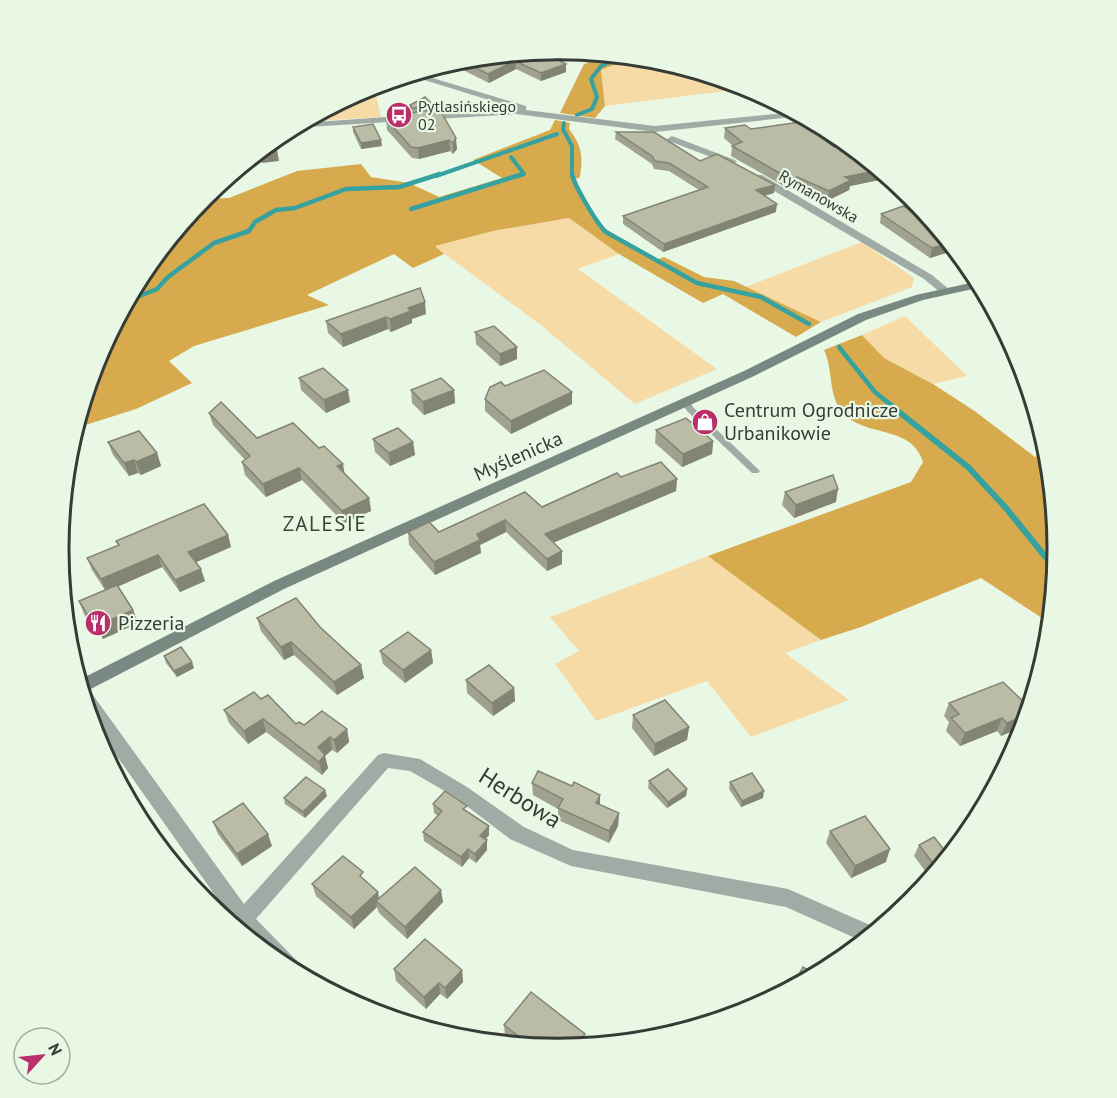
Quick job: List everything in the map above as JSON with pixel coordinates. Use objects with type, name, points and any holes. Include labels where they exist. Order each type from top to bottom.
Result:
[{"type":"street","points":[[427,79],[512,103],[528,111]]},
{"type":"street","points":[[317,125],[528,111],[655,129],[785,115]]},
{"type":"street","name":"Rymanowska","points":[[672,139],[743,169],[928,277],[945,291]]},
{"type":"street","name":"Myślenicka","points":[[88,683],[279,585],[685,402],[862,317],[945,291],[970,286]]},
{"type":"street","points":[[101,721],[233,914]]},
{"type":"street","name":"Herbowa","points":[[241,921],[384,760],[414,764],[461,792],[517,833],[571,858],[788,898],[863,931]]},
{"type":"lane","points":[[685,402],[690,410],[755,471]]},
{"type":"shaded area","points":[[593,61],[618,64],[601,70],[605,106],[595,118],[560,113],[584,64]]},
{"type":"shaded area","points":[[618,64],[654,69],[729,91],[605,106],[601,70]]},
{"type":"shaded area","points":[[376,95],[381,117],[323,121]]},
{"type":"shaded area","points":[[555,120],[570,123],[569,129],[577,141],[581,157],[580,177],[574,180],[600,226],[656,260],[664,257],[704,277],[734,281],[821,322],[796,337],[723,294],[703,303],[619,254],[569,218],[493,231],[435,246],[444,254],[413,268],[394,254],[307,295],[329,305],[194,346],[169,361],[192,383],[136,409],[85,425],[107,362],[135,304],[171,251],[218,198],[229,198],[297,171],[361,164],[371,177],[409,183],[439,197],[502,178],[473,160],[550,130]]},
{"type":"shaded area","points":[[569,218],[619,254],[578,269],[717,369],[635,404],[542,326],[434,246],[493,231]]},
{"type":"shaded area","points":[[862,242],[914,278],[912,287],[821,322],[745,287]]},
{"type":"shaded area","points":[[905,316],[967,376],[933,384],[884,358],[862,335]]},
{"type":"shaded area","points":[[862,335],[884,358],[933,384],[976,412],[1035,457],[1038,456],[1048,549],[1042,618],[981,578],[861,627],[821,640],[708,556],[911,482],[923,462],[918,451],[900,437],[856,423],[846,416],[833,393],[824,350]]},
{"type":"shaded area","points":[[708,556],[821,640],[785,653],[849,700],[751,737],[707,681],[596,721],[555,664],[579,651],[550,617]]},
{"type":"building","points":[[558,60],[566,64],[541,73],[517,62]]},
{"type":"building","points":[[512,62],[488,74],[474,67]]},
{"type":"building","points":[[425,97],[434,106],[412,108],[410,105]]},
{"type":"building","points":[[440,110],[456,138],[453,143],[449,140],[418,148],[411,147],[386,119],[421,111]]},
{"type":"building","points":[[797,122],[836,147],[870,172],[845,177],[851,180],[829,191],[797,177],[790,179],[732,146],[742,142],[725,128],[745,125],[751,129]]},
{"type":"building","points":[[373,124],[381,140],[361,143],[353,127]]},
{"type":"building","points":[[616,132],[654,132],[700,161],[717,154],[775,185],[756,190],[777,204],[664,244],[623,216],[708,187],[669,163],[655,161],[652,156]]},
{"type":"building","points":[[903,206],[911,210],[941,246],[932,248],[881,214]]},
{"type":"building","points":[[420,288],[425,302],[408,308],[411,311],[390,319],[386,317],[341,334],[326,321]]},
{"type":"building","points":[[494,326],[517,347],[500,354],[475,332]]},
{"type":"building","points":[[323,368],[348,390],[324,400],[299,378]]},
{"type":"building","points":[[544,370],[572,392],[511,421],[485,399],[490,387],[501,382],[505,386]]},
{"type":"building","points":[[441,378],[454,390],[423,402],[411,390]]},
{"type":"building","points":[[221,402],[257,438],[293,423],[319,448],[324,446],[343,464],[337,466],[369,498],[342,511],[299,468],[263,484],[242,462],[250,456],[209,413]]},
{"type":"building","points":[[686,418],[713,441],[683,454],[656,430]]},
{"type":"building","points":[[398,428],[413,442],[389,453],[373,439]]},
{"type":"building","points":[[139,431],[157,453],[136,462],[134,460],[124,463],[108,442]]},
{"type":"building","points":[[661,462],[677,479],[545,534],[562,551],[547,559],[505,520],[477,534],[480,540],[434,562],[408,532],[429,522],[439,532],[525,492],[542,507],[617,473],[621,477]]},
{"type":"building","points":[[833,475],[838,489],[796,505],[785,492]]},
{"type":"building","points":[[204,504],[228,535],[188,552],[201,569],[175,580],[158,555],[101,579],[87,558],[119,545],[116,541]]},
{"type":"building","points":[[117,585],[133,610],[97,626],[79,601]]},
{"type":"building","points":[[296,598],[320,627],[361,665],[334,682],[291,642],[281,647],[257,618]]},
{"type":"building","points":[[408,632],[431,650],[403,670],[380,651]]},
{"type":"building","points":[[181,647],[192,662],[174,671],[164,656]]},
{"type":"building","points":[[489,665],[514,688],[492,703],[466,680]]},
{"type":"building","points":[[1003,682],[1023,702],[1017,719],[1007,723],[1002,718],[965,733],[951,718],[959,714],[949,703]]},
{"type":"building","points":[[254,692],[261,699],[268,695],[296,724],[299,722],[304,725],[322,711],[347,729],[334,740],[330,737],[318,747],[325,755],[319,762],[263,719],[244,731],[224,710]]},
{"type":"building","points":[[665,700],[689,727],[655,744],[633,715]]},
{"type":"building","points":[[668,769],[687,789],[668,802],[649,781]]},
{"type":"building","points":[[538,771],[572,786],[574,782],[600,795],[596,803],[619,813],[609,831],[558,808],[563,799],[532,783]]},
{"type":"building","points":[[752,773],[764,791],[742,801],[730,782]]},
{"type":"building","points":[[306,777],[325,790],[303,812],[284,798]]},
{"type":"building","points":[[445,791],[467,806],[463,809],[489,826],[480,836],[487,840],[475,854],[468,849],[461,857],[423,832],[442,811],[433,804]]},
{"type":"building","points":[[243,803],[268,834],[237,854],[213,822]]},
{"type":"building","points":[[865,816],[890,849],[855,866],[830,831]]},
{"type":"building","points":[[934,837],[944,850],[933,863],[919,845]]},
{"type":"building","points":[[343,856],[363,872],[360,876],[378,892],[351,917],[312,884]]},
{"type":"building","points":[[415,867],[441,890],[405,927],[376,901]]},
{"type":"building","points":[[425,939],[462,970],[445,988],[439,983],[424,997],[394,969]]},
{"type":"building","points":[[531,992],[585,1034],[583,1037],[518,1036],[504,1025]]},
{"type":"waterway","points":[[577,115],[592,109],[597,97],[591,79],[601,66],[609,63]]},
{"type":"waterway","points":[[564,123],[563,129],[572,146],[572,174]]},
{"type":"waterway","points":[[436,176],[557,134]]},
{"type":"waterway","points":[[511,157],[524,174],[518,176]]},
{"type":"waterway","points":[[140,296],[157,289],[168,277],[214,243],[249,231],[255,222],[276,210],[295,208],[346,189],[399,187],[440,174]]},
{"type":"waterway","points":[[411,209],[523,174]]},
{"type":"waterway","points":[[572,174],[586,204],[606,232],[697,283],[761,297],[809,324]]},
{"type":"waterway","points":[[839,347],[875,392],[891,405]]},
{"type":"waterway","points":[[889,404],[968,467],[1006,508],[1047,559]]},
{"type":"place","name":"Pytlasińskiego 02","points":[[399,115]]},
{"type":"place","name":"Centrum Ogrodnicze Urbanikowie","points":[[705,422]]},
{"type":"place","name":"Pizzeria","points":[[98,623]]},
{"type":"district","name":"ZALESIE","points":[[325,524]]}]
